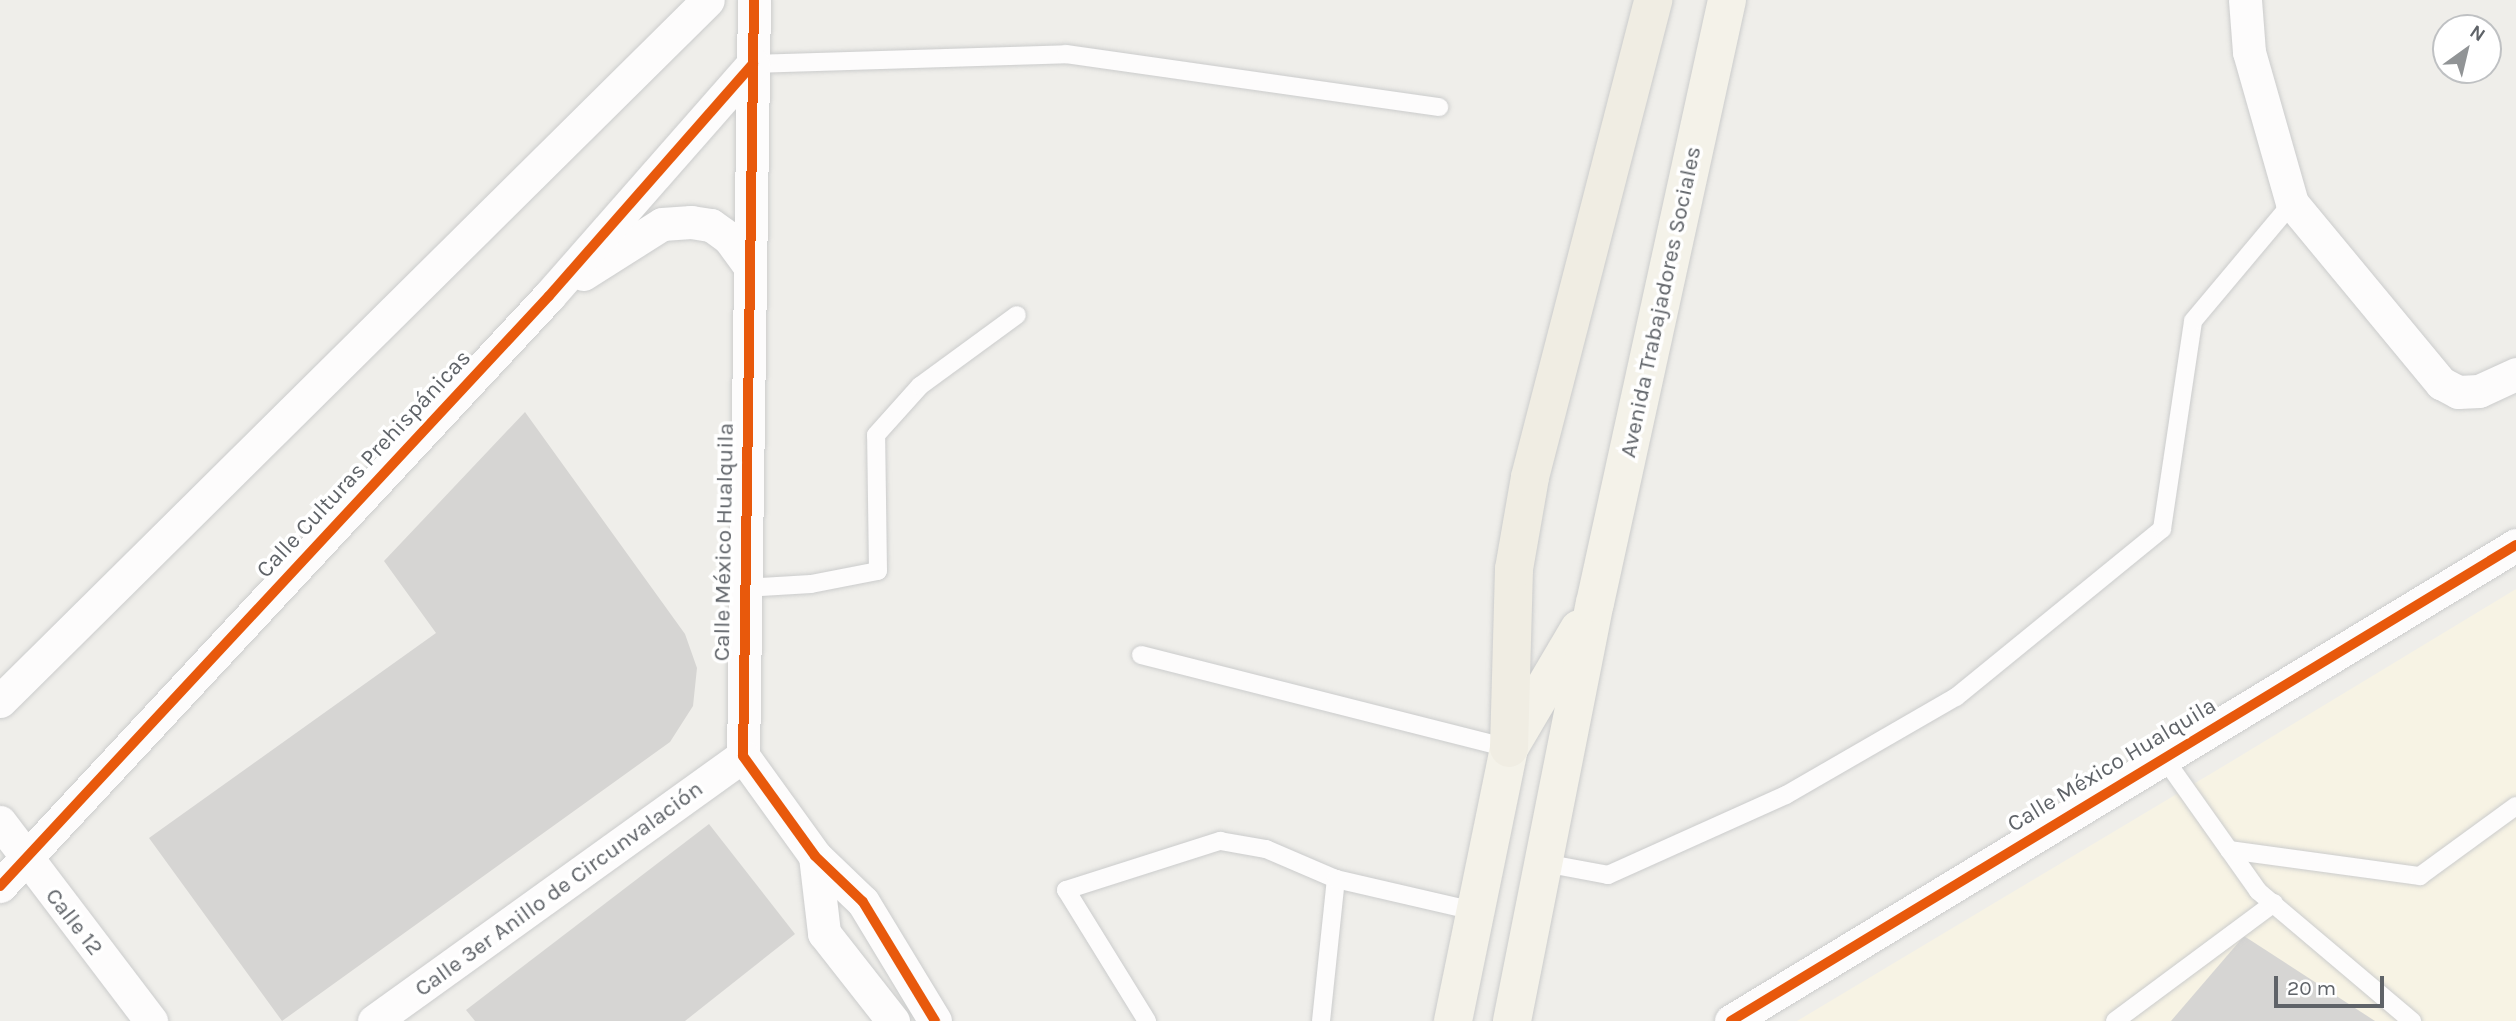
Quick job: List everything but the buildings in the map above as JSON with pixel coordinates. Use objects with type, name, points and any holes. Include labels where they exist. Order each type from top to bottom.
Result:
[{"type":"highway","points":[[1509,748],[1514,569],[1530,477],[1653,0]]},
{"type":"main road","name":"Avenida Trabajadores Sociales","points":[[1512,1021],[1595,604],[1727,0]]},
{"type":"main road","name":"Avenida Trabajadores Sociales","points":[[1453,1021],[1509,748],[1595,604]]},
{"type":"street","points":[[0,701],[708,0]]},
{"type":"street","name":"Calle México Hualquila","points":[[743,755],[748,264],[754,0]]},
{"type":"street","points":[[2245,0],[2249,52],[2292,203],[2441,383],[2458,392],[2479,391],[2516,374]]},
{"type":"street","name":"Calle Culturas Prehispánicas","points":[[0,886],[549,296],[753,64]]},
{"type":"street","points":[[549,296],[662,224],[711,226],[729,238],[748,264]]},
{"type":"street","name":"Calle México Hualquila","points":[[1731,1021],[2516,545]]},
{"type":"street","points":[[743,755],[815,856],[863,902],[892,956],[935,1021]]},
{"type":"street","name":"Calle 3er Anillo de Circunvalación","points":[[374,1021],[743,755]]},
{"type":"street","name":"Calle 12","points":[[0,822],[151,1021]]},
{"type":"street","points":[[815,856],[824,933],[893,1021]]},
{"type":"street","points":[[862,979],[892,956]]},
{"type":"lane","points":[[753,64],[1066,54],[1439,107]]},
{"type":"lane","points":[[1544,863],[1608,875],[1787,795],[1956,697],[2162,529],[2193,321],[2292,203]]},
{"type":"lane","points":[[744,588],[811,584],[878,571],[876,435],[920,386],[1017,315]]},
{"type":"lane","points":[[1141,655],[1509,748]]},
{"type":"lane","points":[[2164,758],[2259,891],[2412,1021]]},
{"type":"lane","points":[[2229,849],[2420,876],[2516,806]]},
{"type":"lane","points":[[1147,1021],[1066,890],[1220,841],[1266,849],[1336,879],[1475,911]]},
{"type":"lane","points":[[1321,1021],[1336,879]]},
{"type":"lane","points":[[2115,1021],[2274,903]]},
{"type":"shaded area","points":[[2516,589],[2516,1021],[1797,1021],[2232,761]]},
{"type":"cycle path","points":[[754,0],[743,756],[815,856],[863,902],[935,1021]]},
{"type":"cycle path","points":[[0,886],[549,296],[753,64]]},
{"type":"cycle path","points":[[1731,1021],[2516,545]]}]
